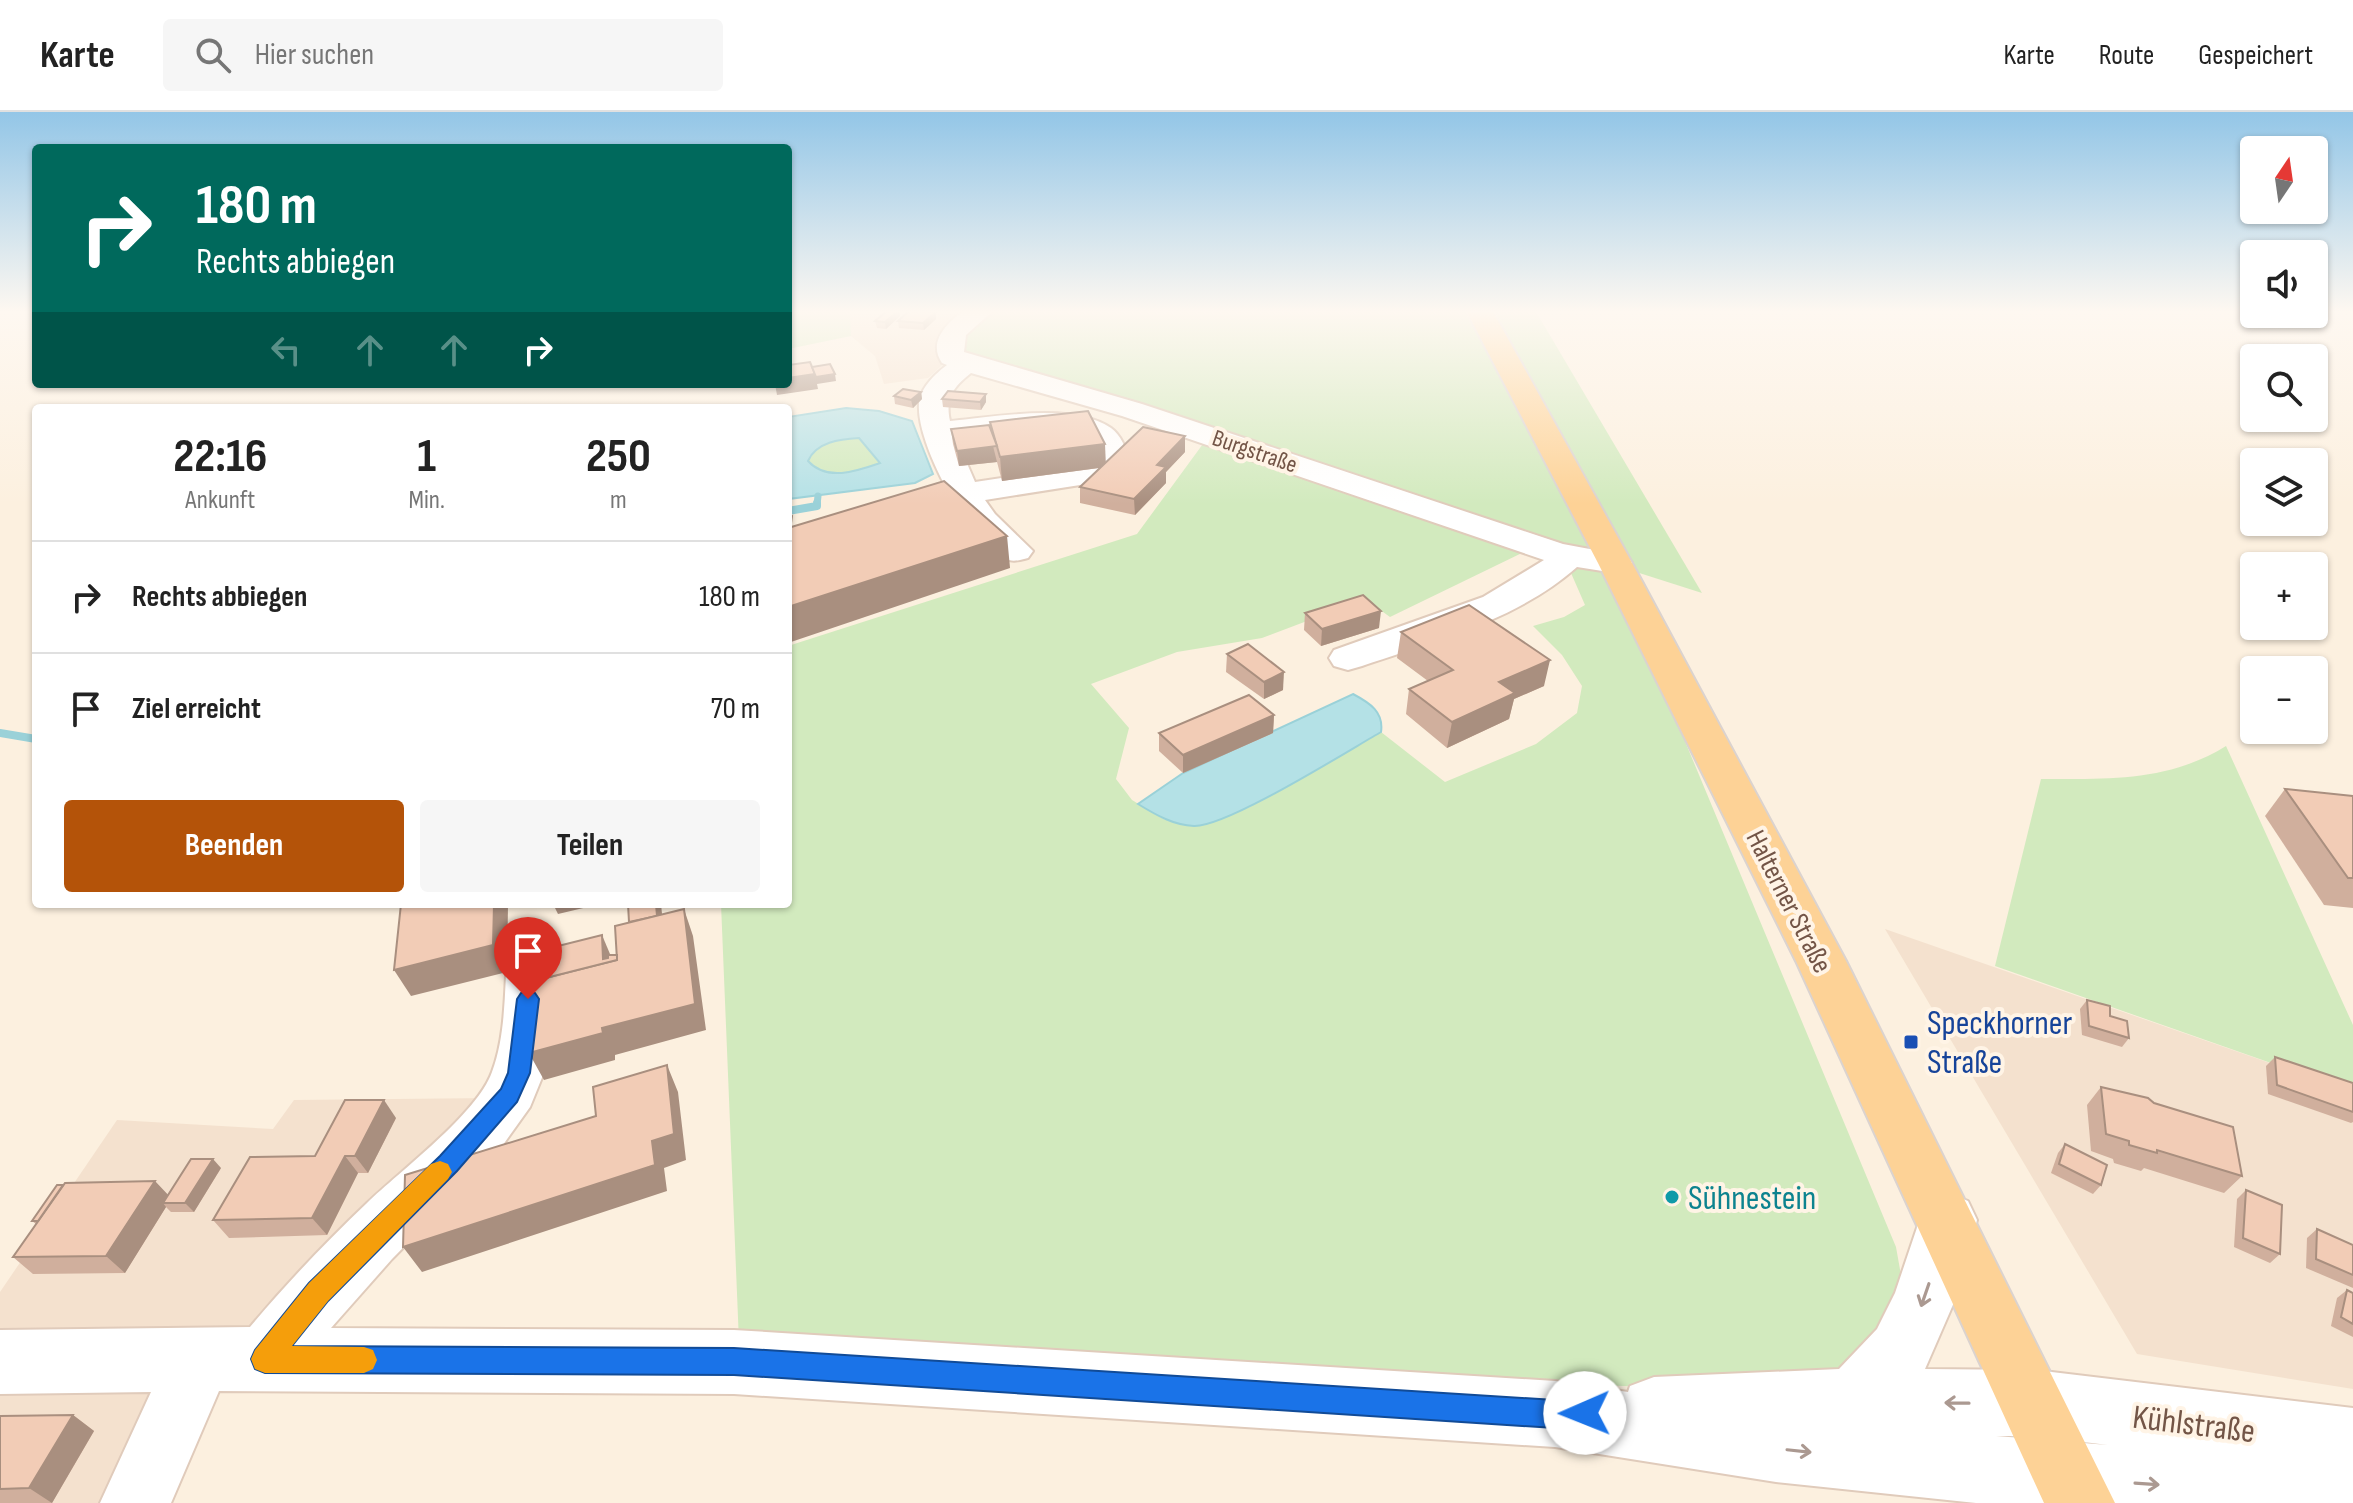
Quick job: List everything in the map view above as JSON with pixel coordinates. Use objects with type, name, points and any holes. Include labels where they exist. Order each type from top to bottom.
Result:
[{"type":"main road","name":"Halterner Straße","points":[[1508,375],[1592,559],[1821,961],[2075,1491]]},
{"type":"street","points":[[950,375],[939,388],[933,405],[951,467],[981,519],[1016,551]]},
{"type":"street","name":"Burgstraße","points":[[1013,375],[1074,391],[1592,559]]},
{"type":"street","points":[[939,431],[1039,423],[1065,424],[1100,434],[1110,446],[1115,460],[1109,470],[1101,473],[967,493]]},
{"type":"street","points":[[1348,658],[1477,612],[1555,570],[1592,559]]},
{"type":"street","points":[[265,1359],[319,1292],[448,1163],[509,1095],[519,1073],[523,1052],[533,945]]},
{"type":"street","points":[[1854,1402],[1900,1351],[1924,1300],[1947,1220]]},
{"type":"street","points":[[135,1503],[200,1359]]},
{"type":"street","points":[[0,1362],[200,1359],[734,1362],[1555,1414],[2075,1491]]},
{"type":"street","points":[[1555,1414],[1854,1402],[2035,1403]]},
{"type":"street","name":"Kühlstraße","points":[[2035,1403],[2353,1442]]},
{"type":"street","name":"Kühlstraße","points":[[2075,1491],[2177,1486],[2267,1496],[2353,1482]]},
{"type":"shaded area","points":[[881,375],[931,375],[928,378],[884,384]]},
{"type":"shaded area","points":[[1885,929],[2353,1092],[2353,1389],[2137,1354]]},
{"type":"shaded area","points":[[492,1098],[259,1333],[123,1503],[0,1503],[0,1292],[117,1120],[273,1129],[294,1100]]},
{"type":"green space","points":[[1017,375],[1573,375],[1702,593]]},
{"type":"green space","points":[[1208,437],[1532,548],[1390,617],[1365,599],[1262,638],[1177,652],[1091,684],[1129,728],[1116,779],[1132,800],[1165,820],[1248,808],[1381,732],[1445,782],[1536,744],[1577,713],[1582,686],[1562,655],[1533,626],[1564,617],[1585,605],[1571,573],[1575,562],[1616,576],[1896,1247],[1901,1275],[1898,1297],[1853,1373],[1703,1390],[739,1342],[721,908],[792,908],[792,645],[1137,534]]},
{"type":"green space","points":[[859,438],[881,463],[833,473],[808,461],[823,446]]},
{"type":"green space","points":[[2226,746],[2353,1025],[2353,1092],[1995,966],[2041,779],[2113,778],[2159,772],[2204,758]]},
{"type":"water","points":[[846,408],[879,411],[912,421],[933,474],[915,483],[792,498],[792,416]],"holes":[[[859,438],[880,463],[852,471],[824,471],[808,461],[823,446]]]},
{"type":"water","points":[[1353,694],[1378,714],[1381,732],[1258,802],[1232,815],[1194,826],[1172,822],[1138,804],[1183,773]]},
{"type":"building","points":[[903,389],[921,392],[911,400],[894,396]]},
{"type":"building","points":[[948,391],[986,394],[980,402],[942,399]]},
{"type":"building","points":[[1088,411],[1105,444],[1000,457],[990,422]]},
{"type":"building","points":[[989,425],[997,446],[957,451],[951,429]]},
{"type":"building","points":[[1143,427],[1185,436],[1157,465],[1166,467],[1134,499],[1080,487]]},
{"type":"building","points":[[944,481],[1007,536],[792,606],[792,527]]},
{"type":"building","points":[[1363,595],[1381,611],[1322,629],[1305,613]]},
{"type":"building","points":[[1469,605],[1550,660],[1499,682],[1515,693],[1452,722],[1409,689],[1453,670],[1401,632]]},
{"type":"building","points":[[1248,644],[1284,672],[1264,682],[1227,654]]},
{"type":"building","points":[[1249,695],[1274,715],[1183,755],[1159,733]]},
{"type":"building","points":[[2285,789],[2353,796],[2353,878],[2348,878]]},
{"type":"building","points":[[401,908],[494,908],[493,945],[394,970]]},
{"type":"building","points":[[628,908],[656,908],[657,916],[629,922]]},
{"type":"building","points":[[684,909],[695,1004],[602,1028],[603,1033],[529,1053],[530,982],[617,960],[615,926]]},
{"type":"building","points":[[602,935],[603,959],[608,955],[617,955],[617,960],[534,981],[534,952]]},
{"type":"building","points":[[2087,1000],[2110,1006],[2110,1016],[2127,1021],[2129,1038],[2089,1026]]},
{"type":"building","points":[[2275,1057],[2353,1083],[2353,1112],[2277,1085]]},
{"type":"building","points":[[667,1065],[674,1134],[652,1141],[655,1165],[403,1247],[405,1175],[596,1116],[593,1087]]},
{"type":"building","points":[[2101,1087],[2148,1098],[2154,1103],[2233,1127],[2242,1176],[2157,1150],[2157,1153],[2129,1145],[2129,1141],[2106,1134]]},
{"type":"building","points":[[345,1100],[384,1100],[355,1156],[345,1156],[312,1218],[213,1220],[250,1157],[315,1156]]},
{"type":"building","points":[[2065,1144],[2107,1165],[2101,1185],[2059,1164]]},
{"type":"building","points":[[191,1159],[213,1159],[185,1203],[163,1203]]},
{"type":"building","points":[[155,1181],[106,1256],[13,1257],[65,1183]]},
{"type":"building","points":[[57,1185],[63,1185],[38,1221],[32,1221]]},
{"type":"building","points":[[2246,1190],[2282,1205],[2280,1254],[2243,1238]]},
{"type":"building","points":[[2317,1229],[2353,1245],[2353,1275],[2316,1259]]},
{"type":"building","points":[[2347,1290],[2353,1293],[2353,1324],[2341,1317]]},
{"type":"building","points":[[73,1415],[29,1488],[0,1489],[0,1416]]},
{"type":"waterway","points":[[817,505],[818,496]]},
{"type":"waterway","points":[[792,510],[817,505]]},
{"type":"waterway","points":[[0,733],[32,738]]},
{"type":"slow traffic","points":[[364,1360],[265,1359],[319,1292],[440,1172]]},
{"type":"place","name":"Speckhorner Straße","points":[[1911,1042]]},
{"type":"place","name":"Sühnestein","points":[[1672,1197]]},
{"type":"route","points":[[528,999],[519,1073],[509,1095],[448,1163],[319,1292],[265,1359],[734,1362],[1555,1414],[1585,1413]]}]
